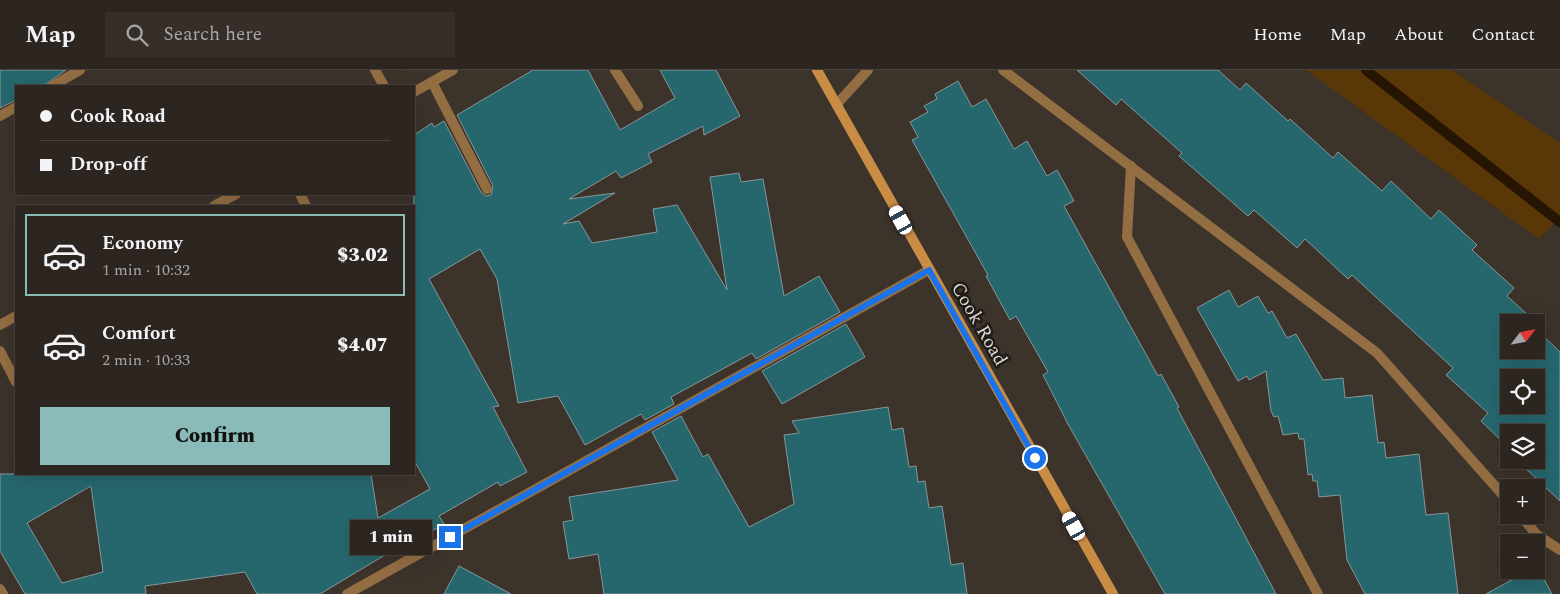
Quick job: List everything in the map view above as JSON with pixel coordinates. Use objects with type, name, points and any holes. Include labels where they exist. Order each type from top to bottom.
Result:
[{"type":"street","points":[[54,85],[80,70]]},
{"type":"street","points":[[375,70],[383,85]]},
{"type":"street","points":[[415,91],[453,70]]},
{"type":"street","points":[[615,70],[638,106]]},
{"type":"street","name":"Cook Road","points":[[817,70],[1112,594]]},
{"type":"street","points":[[837,104],[868,70]]},
{"type":"street","points":[[1003,70],[1377,352],[1500,492]]},
{"type":"street","points":[[432,82],[487,190]]},
{"type":"street","points":[[0,116],[15,108]]},
{"type":"street","points":[[1131,166],[1127,237],[1318,594]]},
{"type":"street","points":[[216,205],[234,195]]},
{"type":"street","points":[[348,594],[929,270]]},
{"type":"street","points":[[0,325],[15,317]]},
{"type":"street","points":[[0,351],[15,380]]},
{"type":"street","points":[[1528,524],[1537,535],[1560,550]]},
{"type":"street","points":[[0,588],[3,594]]},
{"type":"shaded area","points":[[1306,70],[1452,70],[1560,143],[1560,217],[1539,239]]},
{"type":"building","points":[[0,70],[66,70],[44,85],[15,85],[15,100],[0,108]]},
{"type":"building","points":[[533,70],[588,70],[620,130],[675,98],[660,70],[716,70],[740,116],[704,135],[703,126],[648,154],[652,162],[621,178],[616,171],[569,199],[615,193],[563,224],[579,221],[592,243],[657,232],[653,209],[677,205],[727,290],[710,177],[739,173],[741,182],[763,179],[784,296],[819,276],[840,312],[756,359],[752,353],[671,397],[674,404],[645,420],[641,414],[585,445],[558,396],[518,403],[497,279],[480,249],[429,279],[499,406],[493,407],[527,472],[500,486],[498,482],[439,516],[444,524],[396,552],[395,549],[320,594],[257,594],[245,572],[145,586],[146,594],[25,594],[0,551],[0,474],[371,475],[378,518],[430,489],[415,462],[415,134],[432,123],[434,127],[444,121],[481,192],[486,196],[491,195],[493,186],[457,115]],"holes":[[[91,486],[103,572],[62,583],[27,523]]]},
{"type":"building","points":[[1077,70],[1218,70],[1240,90],[1246,83],[1333,158],[1338,152],[1382,191],[1391,181],[1431,219],[1439,210],[1477,245],[1472,250],[1514,288],[1507,296],[1527,314],[1500,314],[1500,359],[1545,359],[1545,338],[1560,352],[1560,501],[1545,487],[1545,479],[1537,479],[1526,469],[1545,469],[1545,424],[1500,424],[1500,439],[1481,421],[1488,413],[1446,375],[1453,368],[1352,275],[1348,279],[1305,239],[1297,248],[1254,210],[1248,216],[1179,156],[1182,153],[1121,99],[1116,105]]},
{"type":"building","points":[[958,81],[972,107],[986,99],[1014,149],[1027,141],[1047,176],[1057,170],[1074,201],[1064,206],[1158,376],[1161,374],[1179,407],[1177,408],[1276,594],[1165,594],[1069,426],[1043,375],[1048,372],[1016,316],[1010,320],[986,276],[988,275],[912,140],[918,137],[910,122],[928,112],[924,106],[937,99],[935,94]]},
{"type":"building","points":[[1229,290],[1238,307],[1258,296],[1268,313],[1272,311],[1287,338],[1296,334],[1323,380],[1343,378],[1345,398],[1372,395],[1378,443],[1384,442],[1386,458],[1419,454],[1426,515],[1448,513],[1458,594],[1365,594],[1347,560],[1340,495],[1319,497],[1317,481],[1313,481],[1312,474],[1308,475],[1304,439],[1299,439],[1298,433],[1283,435],[1278,416],[1274,417],[1271,411],[1266,371],[1249,380],[1247,376],[1238,381],[1197,308]]},
{"type":"building","points":[[846,324],[865,357],[782,404],[762,371]]},
{"type":"building","points":[[888,407],[892,430],[903,428],[909,467],[916,466],[918,482],[925,481],[929,508],[942,506],[951,565],[963,563],[967,594],[604,594],[598,554],[569,559],[563,522],[573,520],[569,497],[678,480],[652,432],[681,416],[703,457],[708,454],[749,527],[794,504],[784,435],[799,433],[792,421]]},
{"type":"building","points":[[459,566],[511,594],[444,594]]},
{"type":"building","points":[[1514,579],[1544,579],[1552,594],[1486,594]]},
{"type":"waterway","points":[[1366,70],[1560,222]]},
{"type":"route","points":[[450,537],[929,270],[1035,458]]}]
